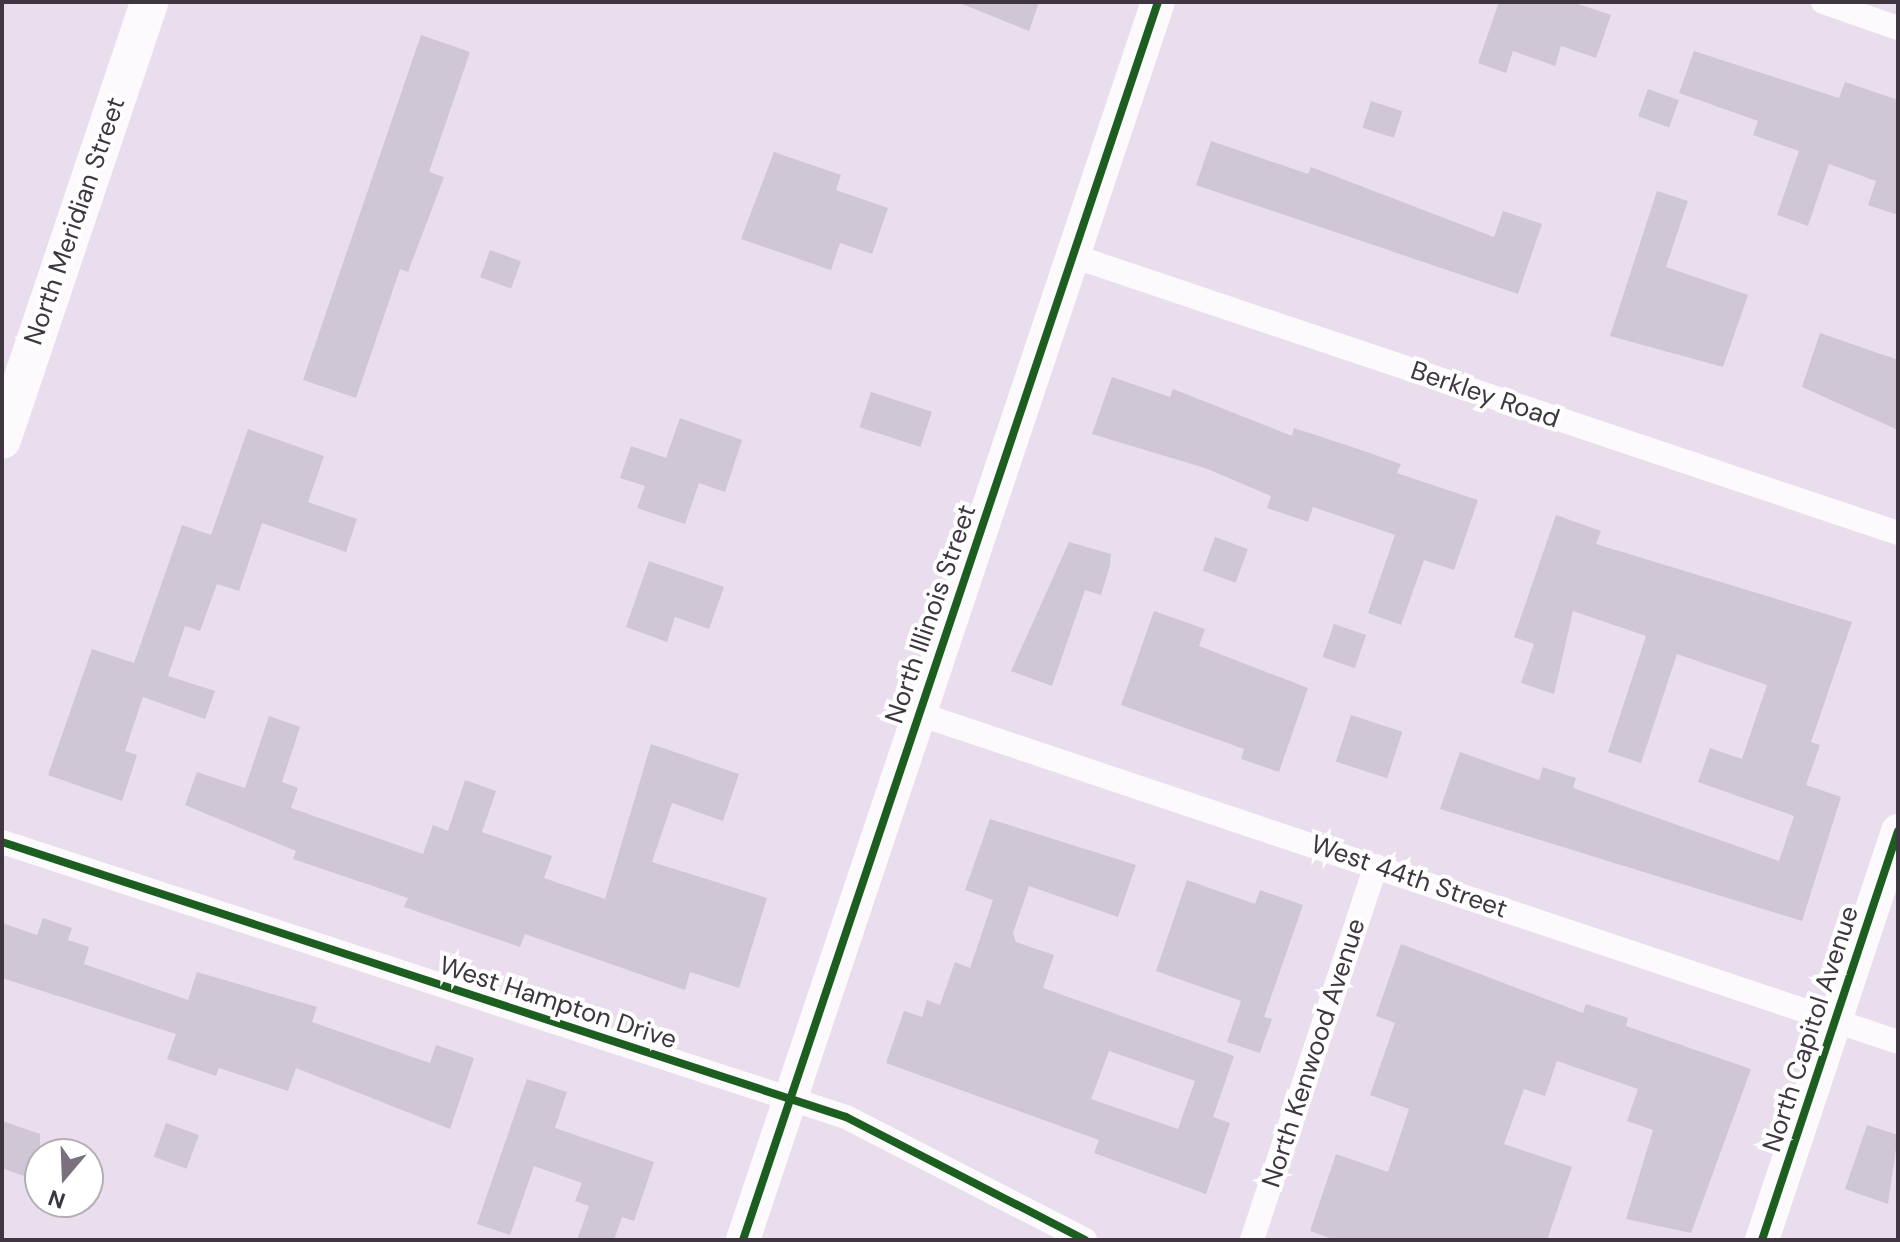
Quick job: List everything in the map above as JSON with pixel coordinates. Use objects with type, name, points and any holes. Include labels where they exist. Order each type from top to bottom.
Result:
[{"type":"main road","name":"North Meridian Street","points":[[2,440],[149,2]]},
{"type":"street","name":"North Illinois Street","points":[[743,1240],[1158,2]]},
{"type":"street","points":[[1823,2],[1898,28]]},
{"type":"street","name":"Berkley Road","points":[[1073,256],[1898,533]]},
{"type":"street","name":"West 44th Street","points":[[919,714],[1898,1042]]},
{"type":"street","name":"North Capitol Avenue","points":[[1762,1240],[1898,831]]},
{"type":"street","name":"West Hampton Drive","points":[[2,842],[790,1100],[886,1135],[1085,1240]]},
{"type":"street","name":"North Kenwood Avenue","points":[[1252,1240],[1376,866]]},
{"type":"building","points":[[957,2],[1039,2],[1029,31]]},
{"type":"building","points":[[1499,2],[1572,2],[1611,15],[1596,58],[1561,46],[1555,66],[1513,51],[1506,73],[1478,63]]},
{"type":"building","points":[[421,35],[470,52],[429,172],[444,177],[408,272],[400,269],[356,398],[303,380]]},
{"type":"building","points":[[1694,51],[1839,98],[1845,82],[1898,100],[1898,215],[1868,205],[1876,181],[1829,164],[1808,226],[1777,215],[1799,151],[1753,135],[1758,121],[1679,93]]},
{"type":"building","points":[[1648,89],[1679,100],[1669,128],[1638,116]]},
{"type":"building","points":[[1371,101],[1402,111],[1394,138],[1362,128]]},
{"type":"building","points":[[1211,141],[1308,174],[1311,167],[1494,237],[1503,211],[1542,224],[1518,294],[1196,185]]},
{"type":"building","points":[[774,152],[841,175],[836,190],[888,208],[872,254],[840,243],[831,270],[741,239]]},
{"type":"building","points":[[1657,191],[1688,201],[1666,267],[1748,295],[1723,367],[1610,336]]},
{"type":"building","points":[[490,250],[521,261],[511,289],[480,277]]},
{"type":"building","points":[[1820,333],[1898,360],[1898,430],[1802,387]]},
{"type":"building","points":[[1112,377],[1170,397],[1173,389],[1292,436],[1294,428],[1361,450],[1401,464],[1397,473],[1478,500],[1454,570],[1424,560],[1401,625],[1368,613],[1395,535],[1313,507],[1308,522],[1267,508],[1271,496],[1205,468],[1092,434]]},
{"type":"building","points":[[871,392],[932,412],[920,447],[860,427]]},
{"type":"building","points":[[680,418],[742,440],[725,492],[699,483],[685,524],[637,508],[645,486],[620,478],[631,446],[666,458]]},
{"type":"building","points":[[248,429],[324,456],[308,502],[357,519],[346,552],[262,523],[239,591],[217,584],[200,631],[185,626],[168,676],[215,691],[205,719],[143,697],[125,751],[137,755],[122,801],[48,775],[92,649],[134,663],[182,525],[211,535]]},
{"type":"building","points":[[1556,515],[1601,531],[1596,544],[1852,622],[1811,742],[1820,745],[1806,785],[1841,797],[1802,921],[1440,809],[1460,752],[1539,780],[1543,767],[1576,778],[1573,788],[1779,861],[1794,816],[1698,782],[1710,748],[1742,759],[1767,685],[1677,654],[1641,763],[1608,752],[1646,636],[1573,611],[1554,694],[1521,683],[1534,644],[1514,637]]},
{"type":"building","points":[[1215,537],[1248,549],[1236,583],[1203,571]]},
{"type":"building","points":[[1069,542],[1111,554],[1110,565],[1101,595],[1085,590],[1052,686],[1011,671]]},
{"type":"building","points":[[649,561],[724,587],[709,629],[675,617],[667,642],[626,627]]},
{"type":"building","points":[[1154,611],[1205,629],[1199,646],[1308,688],[1279,772],[1241,759],[1244,749],[1121,705]]},
{"type":"building","points":[[1334,624],[1366,635],[1355,668],[1323,657]]},
{"type":"building","points":[[1351,715],[1402,732],[1387,778],[1336,762]]},
{"type":"building","points":[[269,716],[300,727],[282,782],[298,788],[291,808],[423,854],[433,825],[448,831],[465,780],[496,791],[482,832],[552,856],[544,878],[605,899],[651,744],[739,774],[723,821],[672,803],[652,862],[767,898],[739,988],[690,972],[685,990],[525,934],[520,947],[404,907],[408,898],[293,859],[296,851],[185,805],[197,772],[245,788]]},
{"type":"building","points":[[990,819],[1136,865],[1118,917],[1029,886],[1013,933],[1016,942],[1054,955],[1043,988],[1234,1056],[1213,1117],[1230,1123],[1206,1194],[1094,1153],[1099,1140],[886,1063],[904,1011],[922,1017],[927,1000],[940,1005],[955,962],[970,968],[993,900],[965,890]],"holes":[[[1109,1051],[1195,1081],[1178,1129],[1091,1099]]]},
{"type":"building","points":[[1187,880],[1255,904],[1260,890],[1303,905],[1264,1017],[1272,1019],[1260,1053],[1227,1042],[1241,1001],[1156,971]]},
{"type":"building","points":[[43,918],[72,928],[68,940],[89,947],[84,964],[188,1000],[197,972],[317,1007],[312,1022],[430,1063],[436,1045],[474,1058],[450,1129],[296,1068],[288,1091],[219,1068],[216,1076],[167,1059],[176,1034],[2,978],[2,923],[37,935]]},
{"type":"building","points":[[1401,944],[1583,1013],[1586,1004],[1628,1018],[1626,1026],[1751,1069],[1691,1233],[1626,1219],[1653,1130],[1627,1121],[1638,1089],[1557,1061],[1545,1096],[1524,1089],[1504,1144],[1572,1167],[1547,1240],[1335,1240],[1310,1231],[1336,1154],[1388,1172],[1409,1109],[1370,1095],[1395,1023],[1376,1016]]},
{"type":"building","points":[[527,1079],[567,1092],[555,1128],[654,1162],[634,1221],[622,1217],[614,1240],[577,1240],[589,1206],[575,1201],[582,1183],[534,1166],[510,1235],[477,1224]]},
{"type":"building","points":[[2,1121],[40,1134],[40,1138],[24,1138],[24,1176],[2,1168]]},
{"type":"building","points":[[166,1123],[199,1135],[187,1169],[154,1157]]},
{"type":"building","points":[[1867,1125],[1898,1135],[1888,1204],[1845,1189]]},
{"type":"cycle path","points":[[743,1240],[1158,2]]},
{"type":"cycle path","points":[[1762,1240],[1898,831]]},
{"type":"cycle path","points":[[2,842],[846,1117],[1085,1240]]}]
